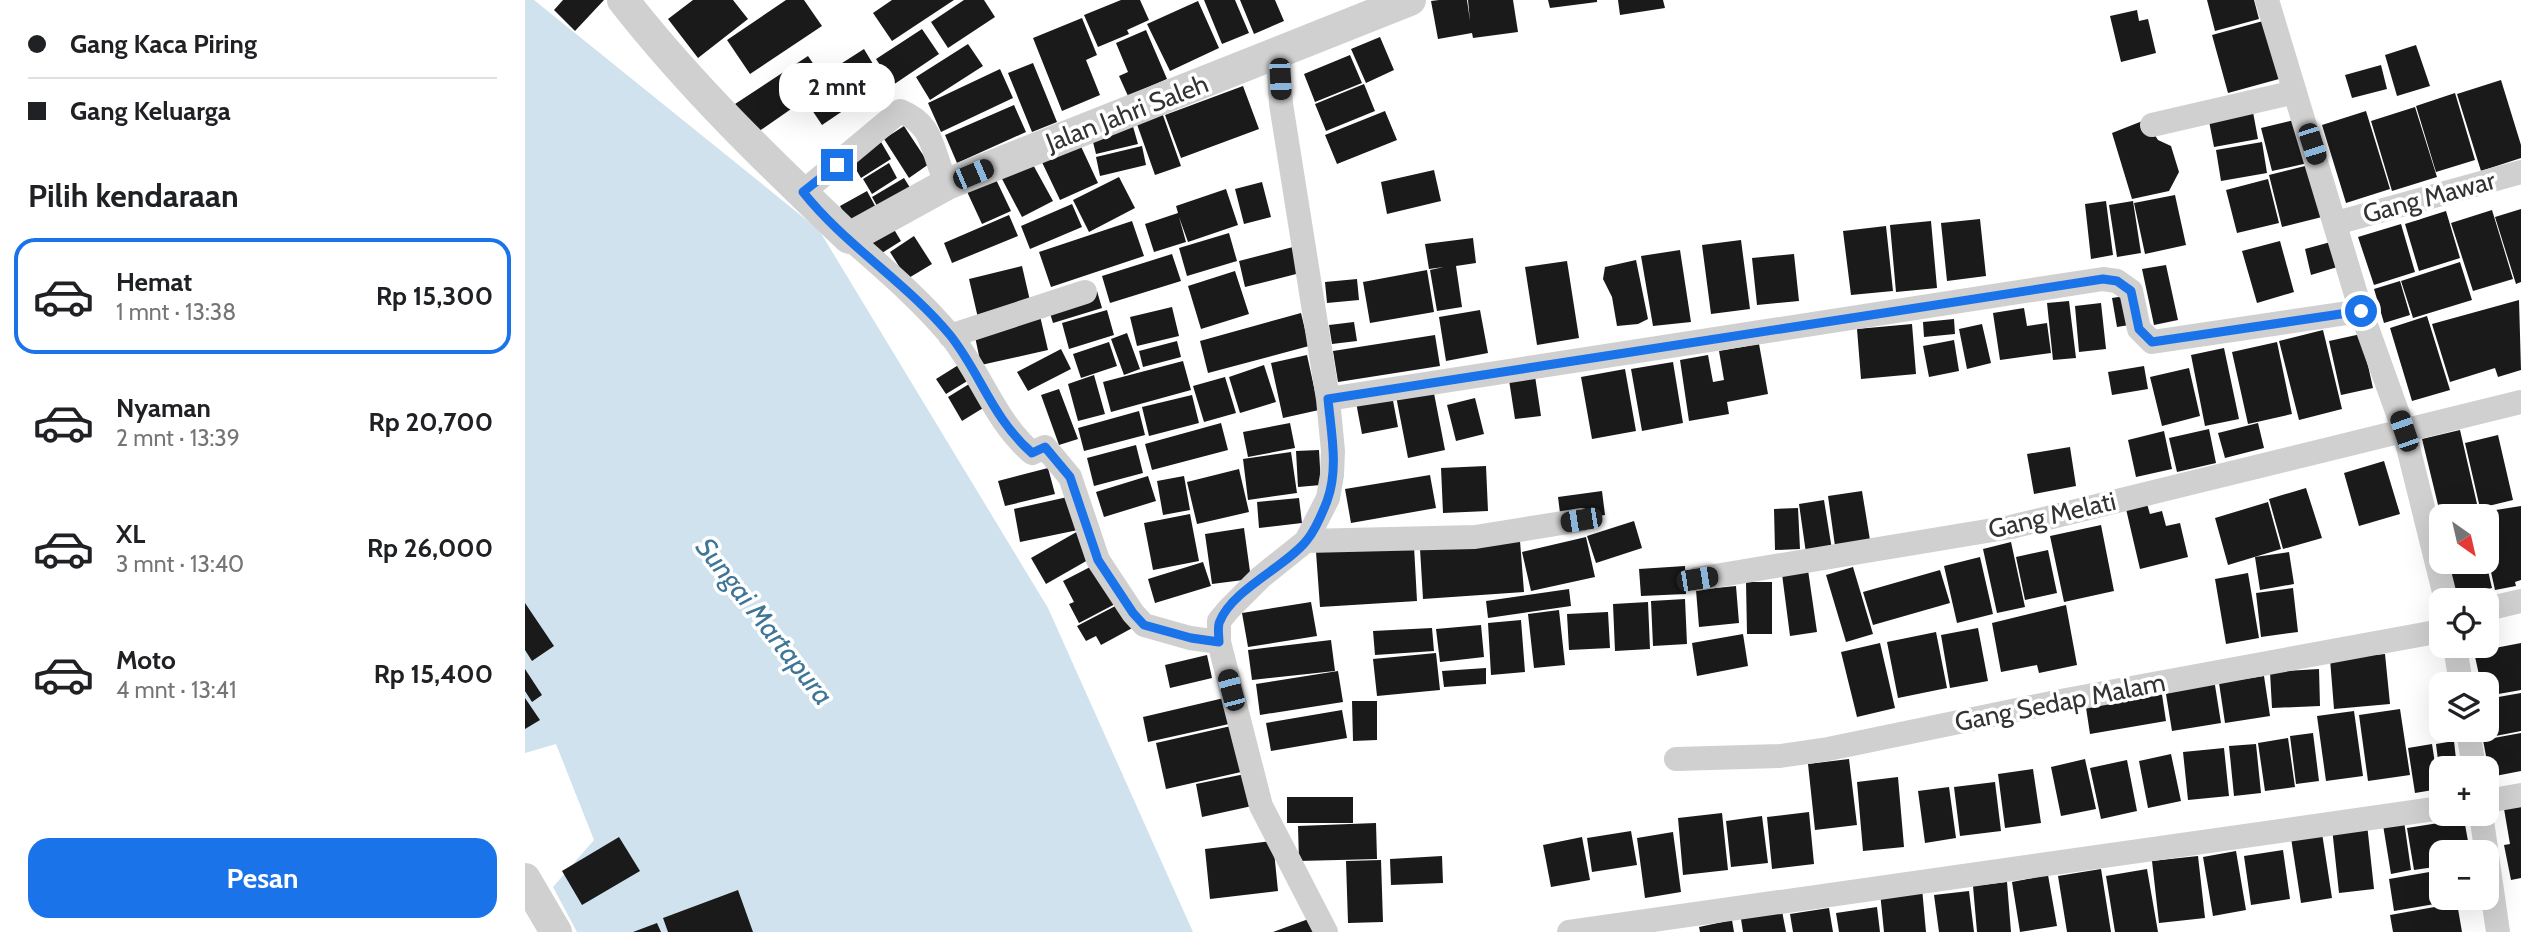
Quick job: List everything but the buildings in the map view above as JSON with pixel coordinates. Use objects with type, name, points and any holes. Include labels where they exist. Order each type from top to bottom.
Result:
[{"type":"street","points":[[623,0],[651,37],[725,116],[950,335],[997,416],[1014,438],[1032,453],[1045,447],[1070,477],[1098,560],[1144,625],[1191,638],[1219,642]]},
{"type":"street","name":"Jalan Jahri Saleh","points":[[849,238],[947,184],[1279,55],[1410,0]]},
{"type":"street","points":[[2267,0],[2361,311],[2404,431],[2444,588]]},
{"type":"street","points":[[1279,55],[1284,128],[1328,399],[1333,451],[1328,498],[1306,541],[1261,577],[1229,609],[1219,621],[1219,642],[1261,806],[1326,932]]},
{"type":"street","points":[[2152,124],[2295,92]]},
{"type":"street","points":[[803,192],[900,111],[919,118],[932,139],[935,160],[947,184]]},
{"type":"street","name":"Gang Mawar","points":[[2336,223],[2521,172]]},
{"type":"street","points":[[1328,399],[2103,279],[2117,281],[2131,291],[2139,329],[2152,342],[2361,311]]},
{"type":"street","points":[[950,335],[1085,292]]},
{"type":"street","name":"Gang Melati","points":[[1697,579],[2011,527],[2521,402]]},
{"type":"street","points":[[1306,541],[1475,537],[1581,520]]},
{"type":"street","points":[[2499,606],[2521,601]]},
{"type":"street","name":"Gang Sedap Malam","points":[[1677,759],[1780,756],[1828,748],[2061,701],[2429,633]]},
{"type":"street","points":[[2499,799],[2521,795]]},
{"type":"street","points":[[1569,932],[2429,810]]},
{"type":"street","points":[[2483,826],[2498,932]]},
{"type":"street","points":[[525,879],[556,932]]},
{"type":"water","name":"Sungai Martapura","points":[[525,0],[534,0],[819,230],[1048,608],[1193,932],[577,932],[553,887],[594,840],[556,744],[525,753]]},
{"type":"route","points":[[837,165],[803,192],[950,335],[997,416],[1014,438],[1032,453],[1045,447],[1070,477],[1079,496],[1098,560],[1133,613],[1144,625],[1191,638],[1219,642],[1219,621],[1261,577],[1306,541],[1319,519],[1328,498],[1332,475],[1333,451],[1328,399],[2103,279],[2127,286],[2133,295],[2139,329],[2144,338],[2156,343],[2361,311]]}]
